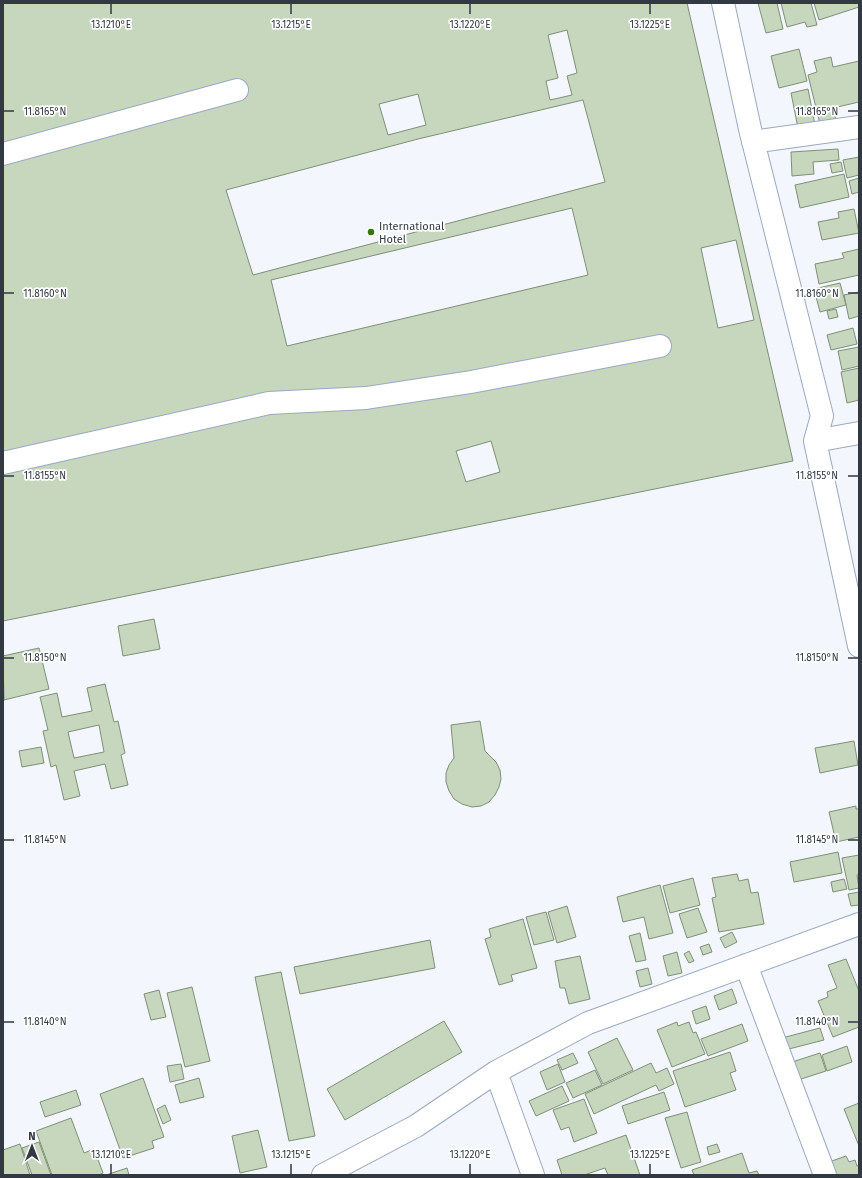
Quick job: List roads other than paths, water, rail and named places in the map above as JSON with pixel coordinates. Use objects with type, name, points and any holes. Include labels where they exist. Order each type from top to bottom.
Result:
[{"type":"street","points":[[723,3],[753,142],[822,416],[815,441],[859,644]]},
{"type":"street","points":[[3,154],[237,90]]},
{"type":"street","points":[[753,142],[859,127]]},
{"type":"street","points":[[3,463],[269,404],[366,398],[471,382],[660,346]]},
{"type":"street","points":[[815,441],[859,433]]},
{"type":"street","points":[[323,1175],[416,1126],[496,1072],[588,1023],[859,924]]},
{"type":"street","points":[[746,966],[825,1175]]},
{"type":"street","points":[[496,1072],[533,1175]]},
{"type":"place","name":"International Hotel","points":[[371,232]]}]
